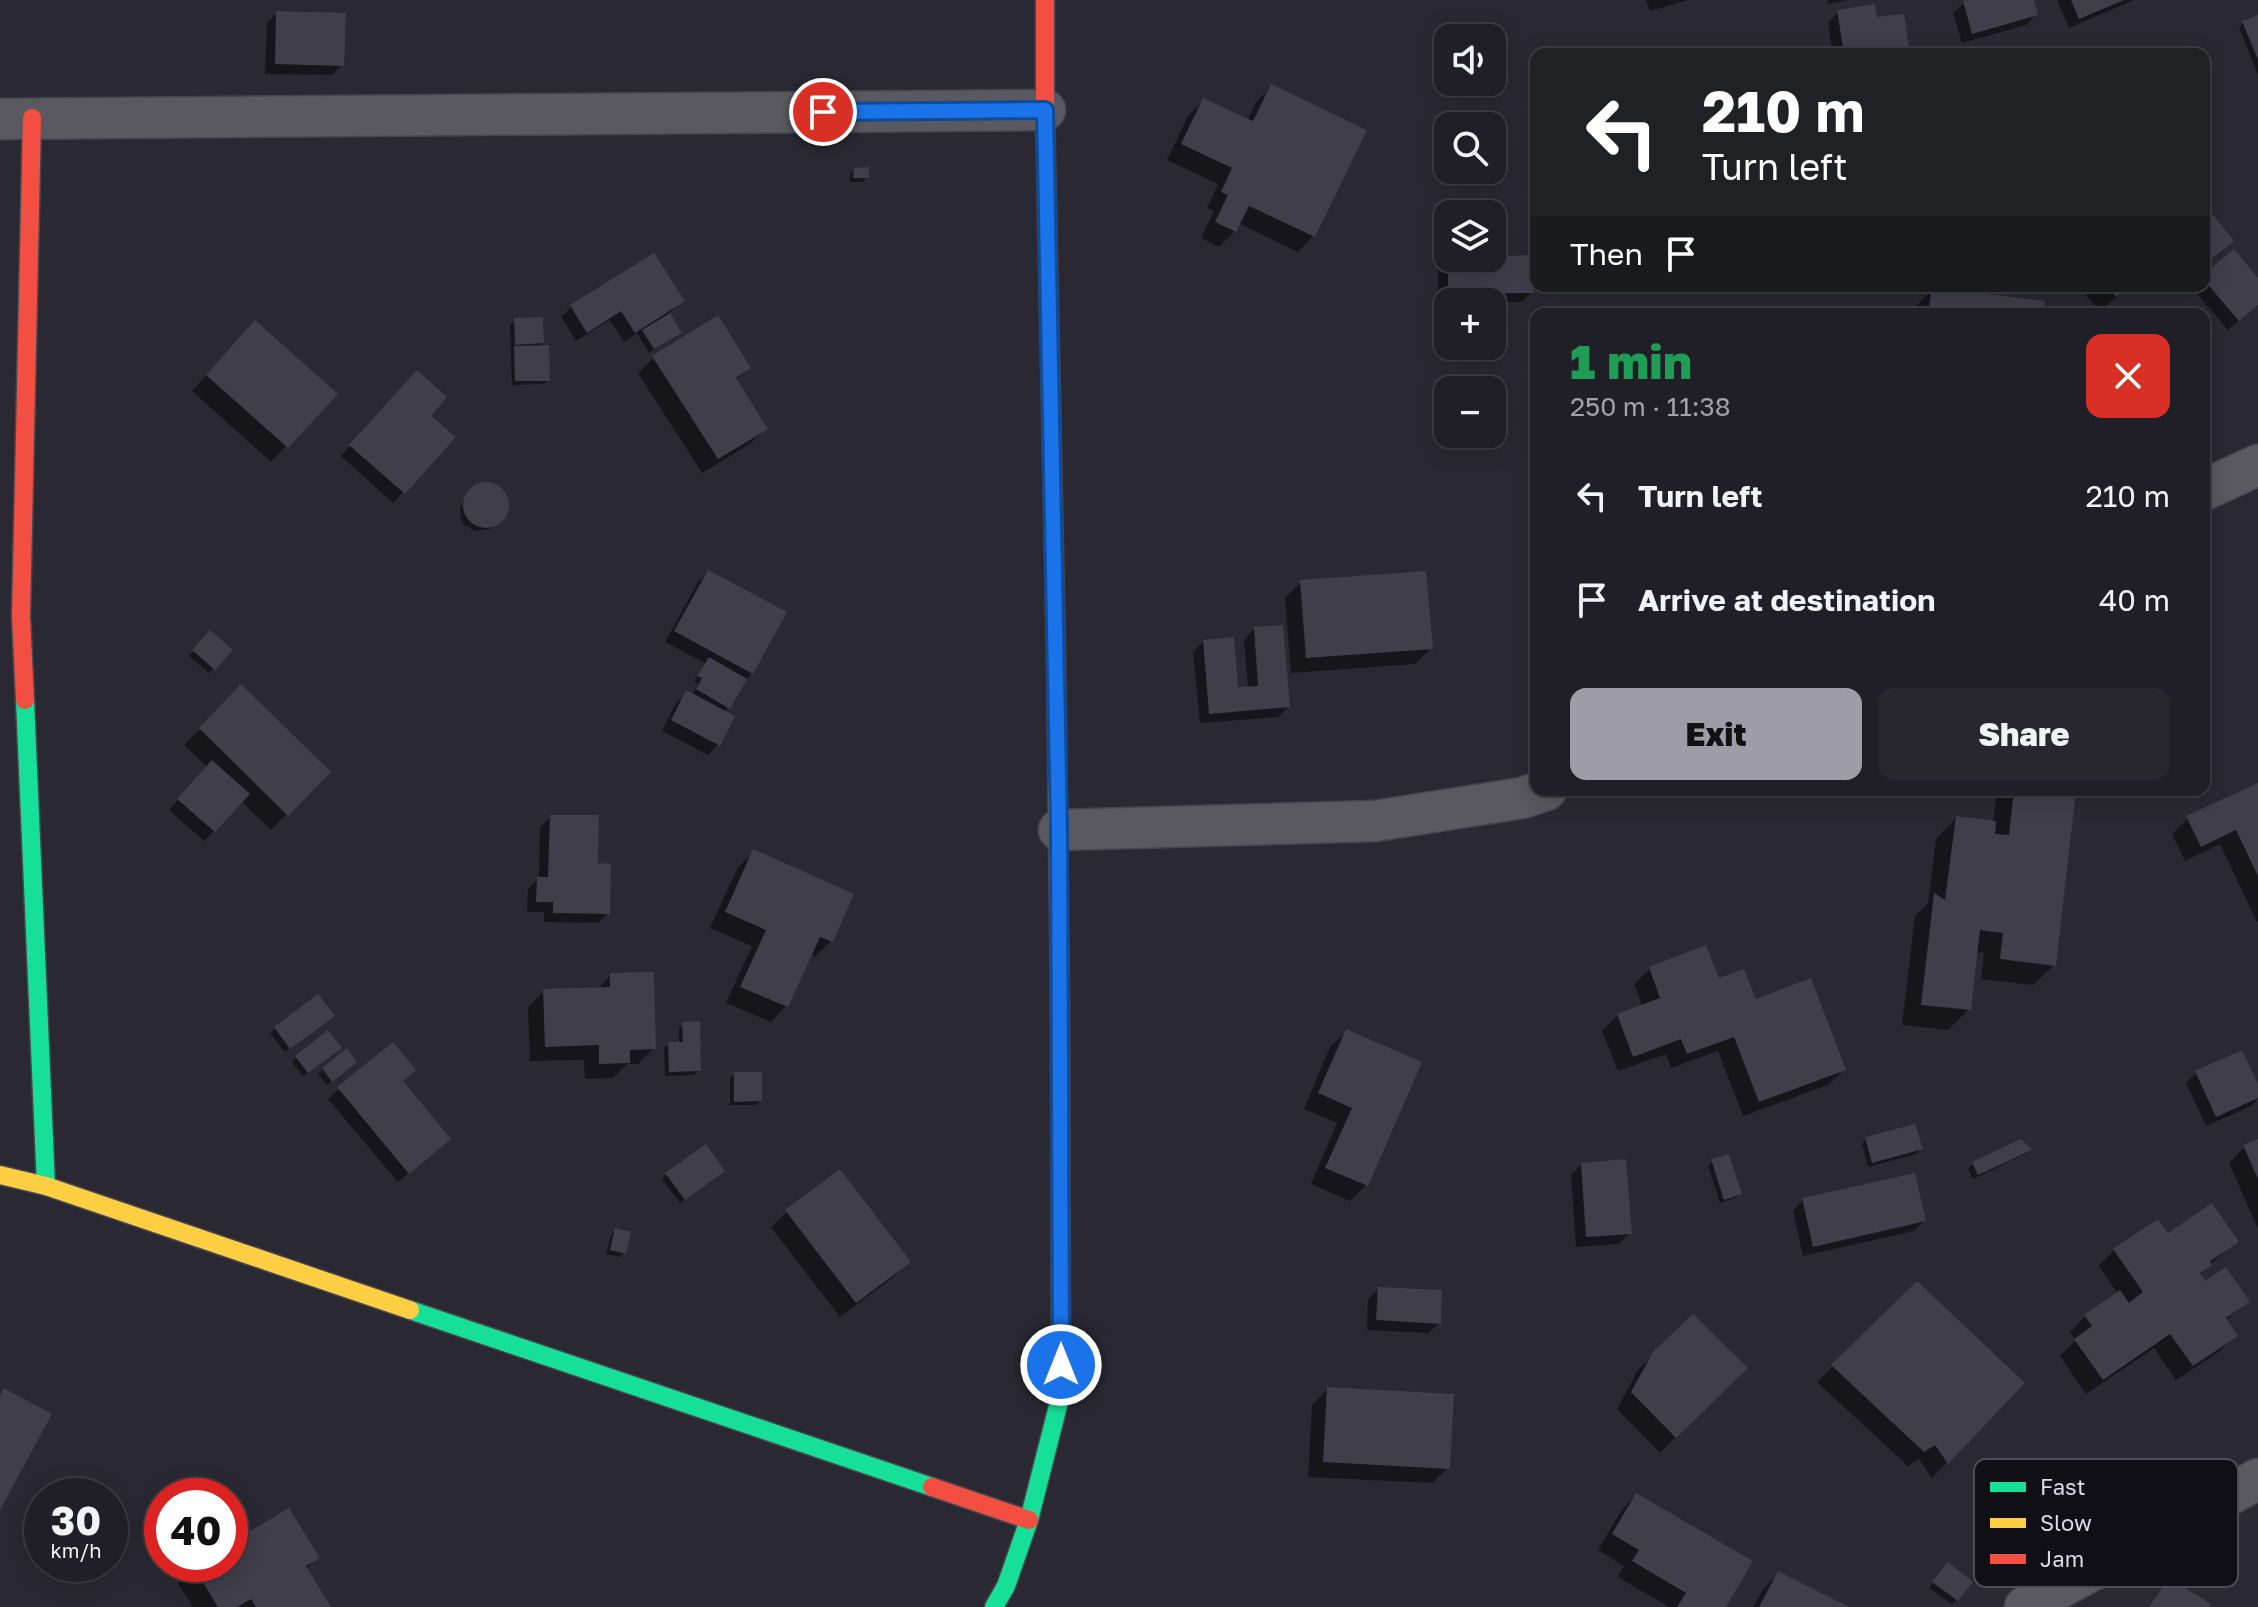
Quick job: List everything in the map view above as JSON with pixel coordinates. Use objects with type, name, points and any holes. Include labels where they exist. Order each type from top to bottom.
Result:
[{"type":"street","points":[[994,1607],[1006,1586],[1029,1520],[1061,1394],[1059,830],[1045,0]]},
{"type":"street","points":[[46,1186],[21,616],[16,118],[1045,110]]},
{"type":"street","points":[[2210,487],[2258,465]]},
{"type":"street","points":[[1059,830],[1375,821],[1530,795]]},
{"type":"street","points":[[0,1175],[46,1186],[1029,1520]]},
{"type":"street","points":[[2238,1490],[2258,1479]]},
{"type":"street","points":[[2025,1607],[2061,1587]]},
{"type":"building","points":[[2034,0],[2038,15],[1972,34],[1963,1]]},
{"type":"building","points":[[2071,0],[2124,0],[2079,19]]},
{"type":"building","points":[[1875,4],[1877,17],[1904,14],[1909,48],[1843,48],[1837,10]]},
{"type":"building","points":[[276,11],[346,13],[344,66],[275,64]]},
{"type":"building","points":[[2258,15],[2258,60],[2242,21]]},
{"type":"building","points":[[1271,84],[1367,130],[1315,237],[1249,206],[1236,232],[1215,222],[1228,195],[1221,192],[1232,168],[1181,144],[1203,98],[1253,121]]},
{"type":"building","points":[[869,167],[869,178],[853,178],[854,168]]},
{"type":"building","points":[[2210,211],[2234,241],[2210,260]]},
{"type":"building","points":[[1506,249],[1508,256],[1530,255],[1530,292],[1534,293],[1506,293],[1506,288],[1448,288],[1448,272],[1506,272]]},
{"type":"building","points":[[2234,249],[2258,278],[2258,305],[2239,321],[2210,287],[2210,269]]},
{"type":"building","points":[[654,253],[685,301],[635,333],[621,311],[587,333],[570,305]]},
{"type":"building","points":[[1931,292],[1972,292],[2045,301],[2044,308],[1929,308]]},
{"type":"building","points":[[670,313],[682,333],[654,349],[642,330]]},
{"type":"building","points":[[718,315],[751,368],[736,378],[768,429],[718,459],[652,356]]},
{"type":"building","points":[[543,317],[544,343],[515,345],[514,318]]},
{"type":"building","points":[[255,320],[338,394],[288,448],[206,375]]},
{"type":"building","points":[[549,345],[550,381],[515,381],[514,346]]},
{"type":"building","points":[[417,370],[447,397],[431,416],[456,437],[405,494],[349,445]]},
{"type":"building","points":[[486,482],[502,489],[509,505],[502,521],[486,528],[470,521],[463,505],[470,489]]},
{"type":"building","points":[[708,570],[787,612],[753,674],[674,631]]},
{"type":"building","points":[[1426,571],[1433,649],[1306,658],[1300,580]]},
{"type":"building","points":[[1283,625],[1290,707],[1209,714],[1203,640],[1234,637],[1238,687],[1258,686],[1254,627]]},
{"type":"building","points":[[210,630],[233,650],[215,670],[192,650]]},
{"type":"building","points":[[709,657],[747,679],[730,709],[696,689],[702,678],[697,676]]},
{"type":"building","points":[[241,684],[331,772],[288,816],[199,728]]},
{"type":"building","points":[[686,690],[735,716],[720,746],[671,720]]},
{"type":"building","points":[[212,760],[250,794],[215,832],[177,799]]},
{"type":"building","points":[[2258,783],[2258,876],[2236,830],[2201,847],[2186,816]]},
{"type":"building","points":[[2013,796],[2075,796],[2056,966],[2000,959],[2003,933],[1980,930],[1971,1010],[1921,1005],[1934,893],[1945,900],[1956,816],[1996,821],[1995,834],[2009,835]]},
{"type":"building","points":[[550,815],[599,815],[598,863],[611,864],[610,914],[553,913],[553,902],[536,902],[537,877],[548,877]]},
{"type":"building","points":[[753,849],[854,894],[833,942],[820,937],[788,1007],[740,987],[766,930],[725,912]]},
{"type":"building","points":[[1706,945],[1719,978],[1744,969],[1756,999],[1811,978],[1846,1070],[1759,1102],[1734,1037],[1687,1054],[1681,1039],[1633,1057],[1617,1014],[1660,998],[1649,967]]},
{"type":"building","points":[[654,972],[656,1049],[630,1050],[630,1063],[599,1064],[599,1045],[545,1047],[543,989],[610,987],[610,973]]},
{"type":"building","points":[[318,994],[335,1016],[290,1049],[274,1027]]},
{"type":"building","points":[[700,1021],[701,1071],[669,1072],[668,1042],[683,1042],[682,1022]]},
{"type":"building","points":[[1346,1029],[1422,1062],[1368,1186],[1325,1168],[1352,1108],[1318,1093]]},
{"type":"building","points":[[328,1030],[342,1048],[308,1073],[295,1056]]},
{"type":"building","points":[[393,1042],[416,1070],[403,1081],[451,1139],[409,1174],[337,1087]]},
{"type":"building","points":[[347,1048],[357,1062],[332,1082],[322,1068]]},
{"type":"building","points":[[2242,1050],[2258,1084],[2258,1098],[2216,1117],[2195,1071]]},
{"type":"building","points":[[734,1072],[762,1072],[762,1101],[734,1102]]},
{"type":"building","points":[[1915,1124],[1923,1149],[1872,1163],[1865,1137]]},
{"type":"building","points":[[2021,1139],[2032,1150],[1978,1175],[1972,1162]]},
{"type":"building","points":[[2258,1139],[2258,1179],[2243,1145]]},
{"type":"building","points":[[706,1144],[725,1171],[685,1200],[665,1173]]},
{"type":"building","points":[[1729,1154],[1742,1194],[1724,1200],[1711,1159]]},
{"type":"building","points":[[1626,1159],[1632,1234],[1586,1237],[1581,1163]]},
{"type":"building","points":[[840,1169],[911,1262],[856,1303],[785,1210]]},
{"type":"building","points":[[1915,1173],[1926,1221],[1813,1247],[1802,1198]]},
{"type":"building","points":[[2212,1203],[2239,1242],[2210,1261],[2212,1265],[2200,1273],[2205,1281],[2226,1267],[2250,1302],[2226,1318],[2238,1336],[2193,1366],[2170,1334],[2103,1380],[2074,1339],[2092,1326],[2084,1315],[2120,1290],[2129,1303],[2143,1292],[2113,1249],[2158,1219],[2168,1233]]},
{"type":"building","points":[[615,1228],[631,1232],[626,1254],[610,1250]]},
{"type":"building","points":[[1917,1281],[2025,1383],[1948,1464],[1935,1445],[1924,1452],[1831,1365]]},
{"type":"building","points":[[1378,1287],[1442,1290],[1441,1324],[1376,1320]]},
{"type":"building","points":[[1693,1314],[1748,1368],[1676,1438],[1631,1392],[1653,1352]]},
{"type":"building","points":[[1327,1387],[1454,1394],[1450,1469],[1323,1462]]},
{"type":"building","points":[[4,1388],[52,1414],[0,1510],[0,1396]]},
{"type":"building","points":[[1636,1493],[1753,1561],[1726,1607],[1677,1607],[1686,1593],[1632,1561],[1639,1550],[1612,1534]]},
{"type":"building","points":[[289,1508],[320,1558],[306,1566],[331,1607],[256,1607],[251,1599],[237,1607],[218,1607],[203,1582],[248,1582],[248,1532]]},
{"type":"building","points":[[1948,1562],[1973,1582],[1958,1601],[1932,1582]]},
{"type":"building","points":[[1778,1571],[1849,1607],[1759,1607]]},
{"type":"building","points":[[2163,1587],[2184,1587],[2211,1604],[2209,1607],[2149,1607]]},
{"type":"traffic: fast","points":[[25,700],[46,1186]]},
{"type":"traffic: fast","points":[[994,1607],[1006,1586],[1029,1520],[1061,1394],[1060,1003]]},
{"type":"traffic: fast","points":[[410,1310],[932,1487]]},
{"type":"traffic: slow","points":[[1056,654],[1060,1003]]},
{"type":"traffic: slow","points":[[0,1175],[46,1186],[410,1310]]},
{"type":"traffic: jam","points":[[1045,0],[1056,654]]},
{"type":"traffic: jam","points":[[25,700],[21,616],[32,118]]},
{"type":"traffic: jam","points":[[932,1487],[1029,1520]]},
{"type":"route","points":[[823,112],[1045,110],[1059,830],[1061,1365]]}]
